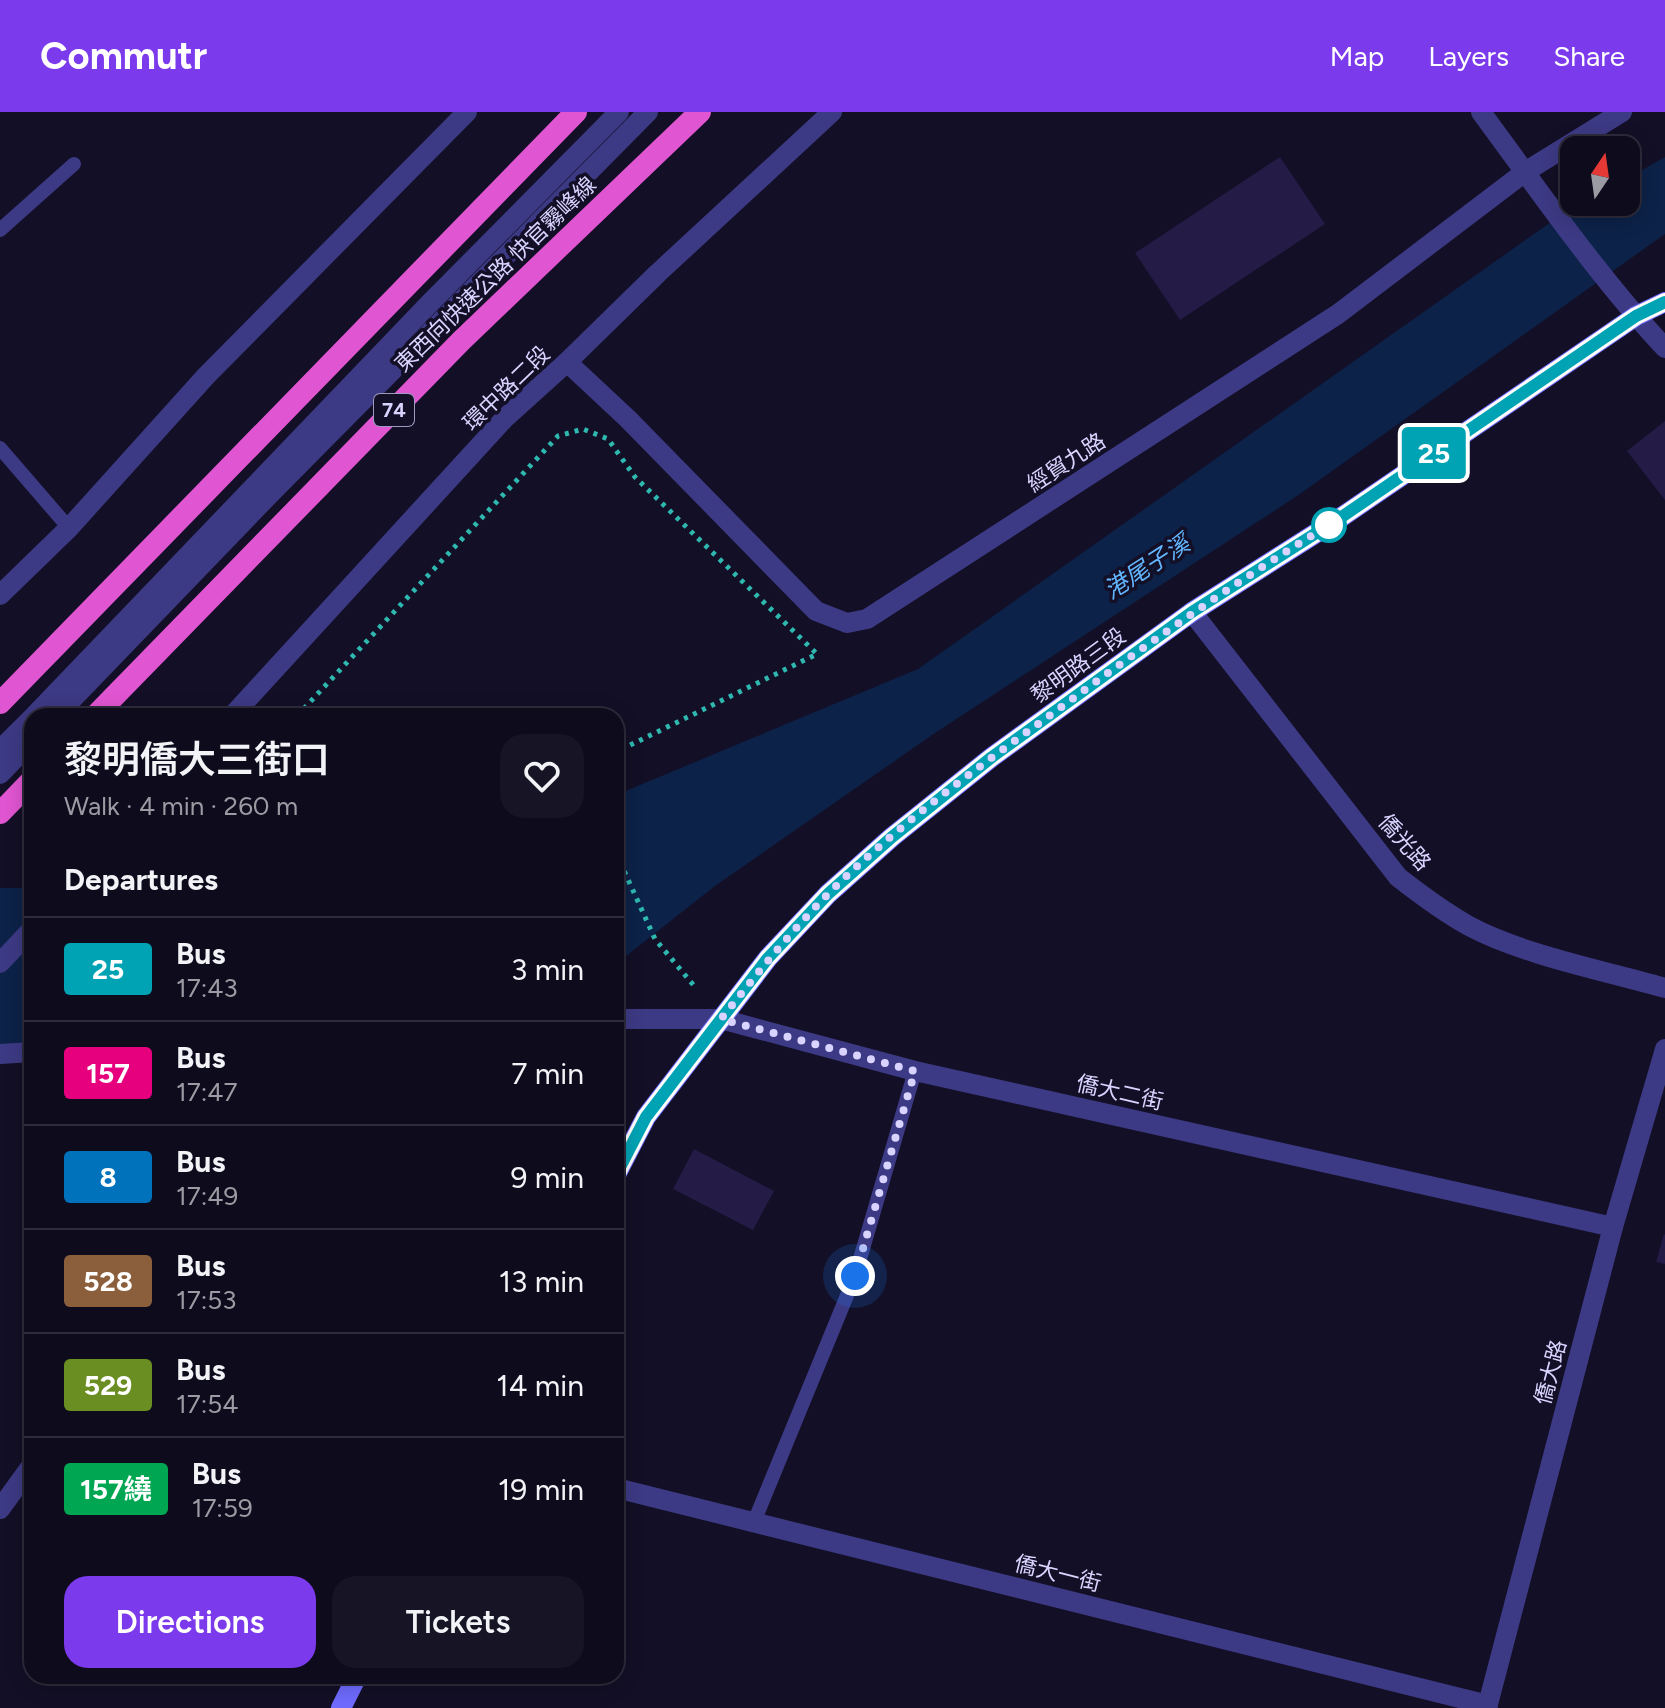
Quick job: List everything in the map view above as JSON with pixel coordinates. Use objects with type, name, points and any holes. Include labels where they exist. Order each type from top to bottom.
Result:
[{"type":"highway","points":[[0,703],[576,112]]},
{"type":"highway","name":"東西向快速公路 快官霧峰線","points":[[103,708],[461,341],[700,112]]},
{"type":"highway","points":[[0,813],[24,788]]},
{"type":"main road","name":"黎明路三段","points":[[624,1160],[646,1117],[768,958],[828,894],[892,837],[992,757],[1192,612],[1343,516],[1636,316],[1665,302]]},
{"type":"main road","points":[[341,1708],[353,1684]]},
{"type":"street","points":[[0,595],[69,528],[206,376],[467,112]]},
{"type":"street","points":[[42,708],[429,304],[619,112]]},
{"type":"street","points":[[64,708],[271,493],[648,112]]},
{"type":"street","name":"環中路二段","points":[[239,708],[505,418],[832,112]]},
{"type":"street","points":[[1481,112],[1542,196],[1636,316],[1665,348]]},
{"type":"street","name":"經貿九路","points":[[567,362],[628,419],[816,611],[847,623],[867,619],[1338,314],[1525,172],[1622,112]]},
{"type":"street","name":"僑光路","points":[[1192,612],[1398,877],[1431,903],[1471,928],[1529,949],[1665,988]]},
{"type":"street","points":[[0,750],[24,726]]},
{"type":"street","points":[[0,774],[24,749]]},
{"type":"street","points":[[0,963],[24,938]]},
{"type":"street","name":"僑大二街","points":[[624,1019],[721,1019],[915,1071],[1613,1227]]},
{"type":"street","name":"僑大路","points":[[1488,1706],[1613,1227],[1665,1049]]},
{"type":"street","points":[[0,1054],[24,1052]]},
{"type":"street","points":[[0,1509],[24,1476]]},
{"type":"street","name":"僑大一街","points":[[624,1490],[1488,1706]]},
{"type":"lane","points":[[0,230],[74,164]]},
{"type":"lane","points":[[0,448],[69,528]]},
{"type":"lane","points":[[754,1522],[855,1276],[915,1071]]},
{"type":"path","points":[[304,708],[558,436],[583,429],[608,439],[635,477],[817,654],[624,748]]},
{"type":"path","points":[[624,871],[655,939],[695,987]]},
{"type":"water","name":"港尾子溪","points":[[1665,157],[1665,234],[1297,496],[935,733],[715,886],[624,958],[624,792],[918,669],[1558,217],[1640,216],[1640,171]]},
{"type":"water","points":[[0,888],[24,888],[24,1047],[0,1055]]},
{"type":"building","points":[[1280,157],[1325,224],[1180,320],[1135,253]]},
{"type":"building","points":[[1665,421],[1665,500],[1627,451]]},
{"type":"building","points":[[694,1149],[774,1191],[753,1230],[673,1189]]},
{"type":"building","points":[[1665,1235],[1665,1264],[1656,1262]]},
{"type":"bus line","name":"25","points":[[624,1160],[646,1117],[768,958],[828,894],[892,837],[992,757],[1192,612],[1343,516],[1636,316],[1665,302]]},
{"type":"route","points":[[855,1276],[915,1071],[721,1019],[768,958],[828,894],[892,837],[992,757],[1192,612],[1329,525]]}]
